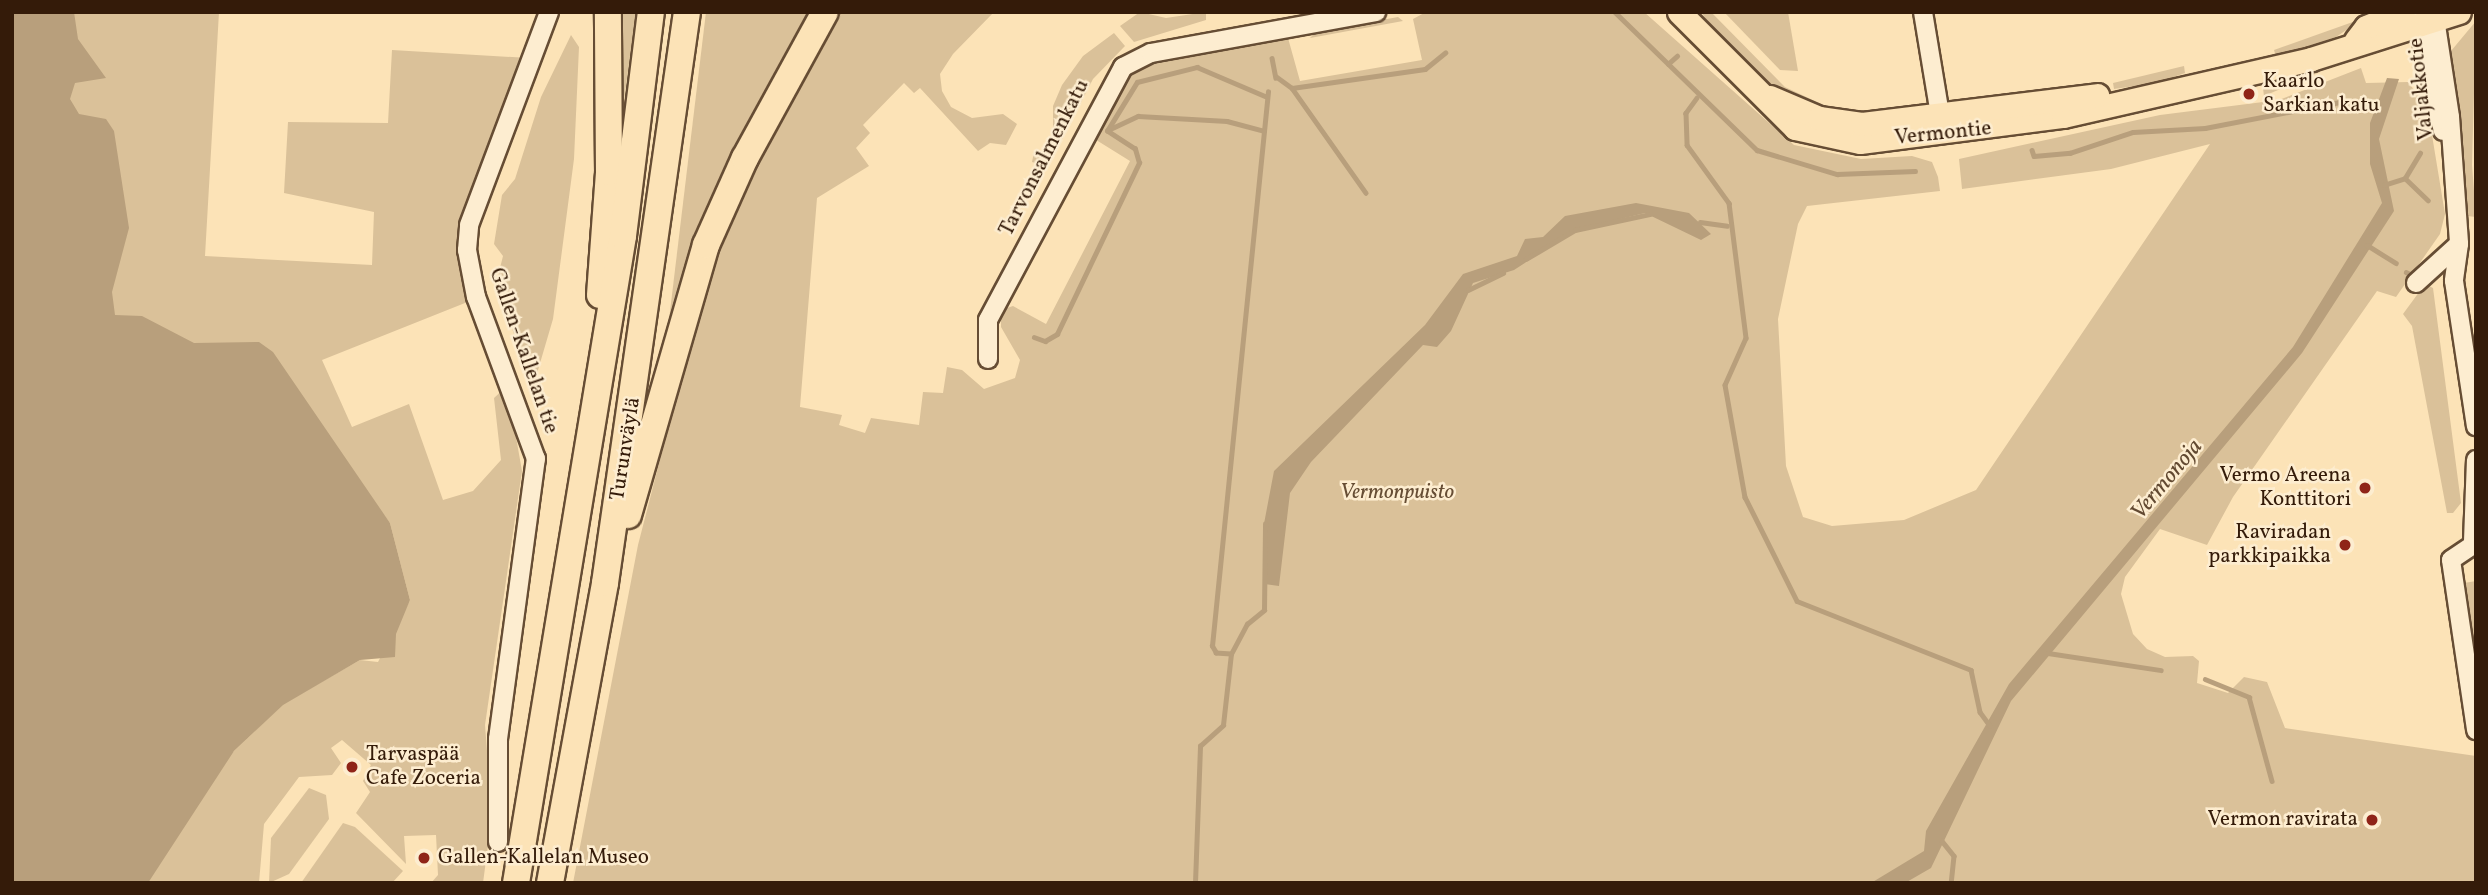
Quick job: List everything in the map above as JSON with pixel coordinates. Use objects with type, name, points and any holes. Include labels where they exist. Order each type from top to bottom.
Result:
[{"type":"highway","points":[[600,388],[608,12]]},
{"type":"highway","name":"Turunväylä","points":[[516,883],[600,388],[651,12]]},
{"type":"highway","name":"Turunväylä","points":[[550,883],[605,583],[687,12]]},
{"type":"highway","points":[[605,583],[648,456],[706,245],[745,158],[825,12]]},
{"type":"main road","name":"Vermontie","points":[[1679,12],[1761,94],[1839,122],[1942,125],[2115,92],[2138,94],[2287,65],[2422,17],[2459,12]]},
{"type":"street","name":"Gallen-Kallelan tie","points":[[498,842],[498,740],[536,459],[476,297],[467,250],[478,199],[549,12]]},
{"type":"street","name":"Tarvonsalmenkatu","points":[[988,359],[988,320],[1123,67],[1151,53],[1376,12]]},
{"type":"street","points":[[1923,12],[1942,125]]},
{"type":"street","name":"Valjakkotie","points":[[2422,17],[2451,162],[2459,244],[2454,281],[2476,426]]},
{"type":"street","points":[[2416,283],[2459,244]]},
{"type":"street","points":[[2476,460],[2474,542],[2451,560],[2476,730]]},
{"type":"green space","points":[[12,12],[219,12],[205,256],[372,265],[374,212],[284,193],[288,122],[388,123],[392,50],[529,58],[459,241],[470,301],[322,360],[352,427],[409,404],[443,500],[473,491],[501,460],[494,398],[507,386],[522,471],[485,725],[492,815],[483,883],[431,883],[438,875],[436,835],[404,836],[406,864],[356,813],[370,792],[363,781],[371,765],[342,740],[331,748],[341,763],[332,775],[299,777],[264,824],[259,883],[97,883],[283,704],[360,660],[378,662],[410,600],[390,523],[354,475],[117,380]]},
{"type":"green space","points":[[618,12],[636,12],[621,122]]},
{"type":"green space","points":[[706,12],[816,12],[669,332],[668,328]]},
{"type":"green space","name":"Vermonpuisto","points":[[839,12],[994,12],[953,54],[940,74],[942,91],[951,107],[972,118],[1003,114],[1017,124],[1006,145],[990,143],[978,151],[920,88],[914,93],[904,83],[863,125],[870,133],[856,148],[869,166],[817,198],[800,407],[842,415],[839,425],[865,433],[871,418],[919,425],[923,392],[943,393],[947,367],[962,370],[984,389],[1015,378],[1020,360],[1001,327],[1001,310],[1013,306],[1046,324],[1130,161],[1093,138],[1121,83],[1140,67],[1288,38],[1300,81],[1422,60],[1413,19],[1426,12],[1644,12],[1794,145],[1861,159],[1912,156],[1932,162],[1938,177],[1940,191],[1807,206],[1798,224],[1778,319],[1786,466],[1803,517],[1832,526],[1904,520],[1976,490],[2210,144],[2111,169],[1962,189],[1959,159],[2160,115],[2279,100],[2361,68],[2366,83],[2408,82],[2425,104],[2431,129],[2445,214],[2440,234],[2396,297],[2377,291],[2233,497],[2207,545],[2160,529],[2125,577],[2121,594],[2133,634],[2147,649],[2165,657],[2193,656],[2199,661],[2197,683],[2228,693],[2244,677],[2267,682],[2285,728],[2476,756],[2476,883],[573,883],[638,545],[703,293],[759,157]]},
{"type":"green space","points":[[1140,12],[1166,18],[1206,12],[1206,20],[1134,42],[1120,26]]},
{"type":"green space","points":[[1701,12],[1711,12],[1785,87],[1851,118],[1771,87],[1726,46]]},
{"type":"green space","points":[[1724,12],[1788,12],[1798,71],[1780,70]]},
{"type":"green space","points":[[1398,17],[1403,21],[1310,38],[1316,32]]},
{"type":"green space","points":[[2364,18],[2336,37],[2276,57],[2274,50]]},
{"type":"green space","points":[[2476,21],[2472,165],[2476,217],[2467,216],[2451,51]]},
{"type":"green space","points":[[1114,33],[1125,46],[1093,79],[1048,167],[1032,162],[1034,152],[1045,158],[1053,142],[1053,106],[1062,85],[1083,56]]},
{"type":"green space","points":[[571,35],[579,47],[574,159],[553,319],[533,387],[496,284],[503,256],[494,244],[502,195],[515,179],[541,97]]},
{"type":"green space","points":[[2184,66],[2185,73],[2156,83],[2114,89],[2113,83]]},
{"type":"green space","points":[[2318,68],[2320,72],[2264,96],[2263,88]]},
{"type":"green space","points":[[2425,284],[2433,288],[2461,503],[2453,513],[2447,513],[2412,326],[2403,314]]},
{"type":"green space","points":[[2476,581],[2476,683],[2458,584]]},
{"type":"green space","points":[[309,788],[326,795],[329,819],[289,874],[269,883],[271,838]]},
{"type":"green space","points":[[343,823],[355,827],[403,871],[392,883],[301,883]]},
{"type":"shaded area","points":[[12,12],[74,12],[78,39],[106,78],[75,83],[70,99],[79,114],[106,119],[114,131],[129,228],[112,292],[115,315],[142,316],[194,343],[259,342],[273,352],[390,523],[410,600],[396,634],[395,657],[360,660],[283,705],[234,751],[148,883],[12,883]]},
{"type":"shaded area","points":[[2387,78],[2399,79],[2379,139],[2394,211],[2302,353],[2011,701],[1931,868],[1905,883],[1871,883],[1924,851],[1926,831],[2009,684],[2293,347],[2382,203],[2370,164],[2370,123]]},
{"type":"shaded area","points":[[1636,203],[1689,213],[1711,234],[1701,240],[1645,213],[1575,230],[1514,270],[1473,283],[1451,331],[1437,347],[1423,345],[1311,462],[1290,493],[1279,586],[1264,584],[1263,529],[1274,471],[1425,325],[1463,274],[1517,256],[1525,239],[1543,237],[1565,216]]},
{"type":"waterway","points":[[1615,12],[1757,150],[1837,174],[1915,171]]},
{"type":"waterway","points":[[1292,88],[1425,69],[1445,53]]},
{"type":"waterway","points":[[1668,64],[1677,56]]},
{"type":"waterway","points":[[1272,58],[1276,78]]},
{"type":"waterway","points":[[1034,337],[1045,341],[1057,334],[1139,163],[1135,149],[1107,131],[1137,82],[1197,67],[1265,96]]},
{"type":"waterway","points":[[1277,77],[1292,88],[1366,193]]},
{"type":"waterway","points":[[1231,654],[1216,653],[1212,646],[1268,92]]},
{"type":"waterway","points":[[1697,98],[1686,113],[1687,145],[1729,203],[1746,338],[1725,385],[1745,497],[1797,601],[1971,670],[1980,712],[1990,726]]},
{"type":"waterway","points":[[2032,150],[2034,156],[2070,153],[2133,132],[2205,128],[2340,102],[2358,101],[2377,111]]},
{"type":"waterway","points":[[1108,130],[1138,116],[1227,121],[1264,131]]},
{"type":"waterway","points":[[2384,185],[2405,178],[2420,153]]},
{"type":"waterway","points":[[2405,178],[2428,200]]},
{"type":"waterway","points":[[1526,259],[1575,230],[1650,214]]},
{"type":"waterway","points":[[1700,222],[1727,226]]},
{"type":"waterway","points":[[2367,245],[2396,263]]},
{"type":"waterway","points":[[2406,272],[2410,274]]},
{"type":"waterway","points":[[1468,290],[1503,273]]},
{"type":"waterway","points":[[1195,883],[1200,746],[1223,725],[1231,654],[1247,624],[1264,610],[1265,524]]},
{"type":"waterway","points":[[2048,653],[2161,670]]},
{"type":"waterway","points":[[2205,679],[2249,697],[2272,781]]},
{"type":"waterway","points":[[1942,841],[1954,856],[1951,883]]},
{"type":"place","name":"Kaarlo Sarkian katu","points":[[2249,94]]},
{"type":"place","name":"Vermo Areena Konttitori","points":[[2365,488]]},
{"type":"place","name":"Raviradan parkkipaikka","points":[[2345,545]]},
{"type":"place","name":"Tarvaspää Cafe Zoceria","points":[[352,767]]},
{"type":"place","name":"Vermon ravirata","points":[[2372,820]]},
{"type":"place","name":"Gallen-Kallelan Museo","points":[[424,858]]},
{"type":"water label","name":"Vermonoja","points":[[2167,480]]}]
